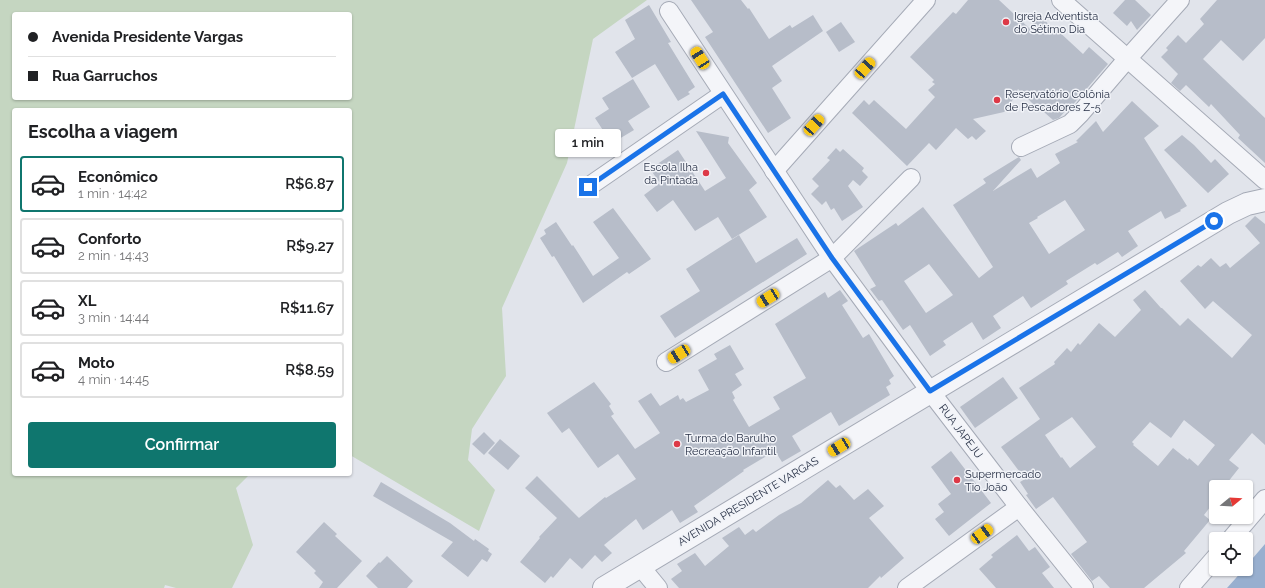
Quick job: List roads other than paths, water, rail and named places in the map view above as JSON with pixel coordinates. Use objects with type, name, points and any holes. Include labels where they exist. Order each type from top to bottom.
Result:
[{"type":"street","points":[[774,171],[926,0]]},
{"type":"street","points":[[1061,0],[1265,180]]},
{"type":"street","points":[[1021,147],[1070,124],[1180,0]]},
{"type":"street","name":"RUA JAPEJU","points":[[669,11],[832,258],[930,391],[1019,507],[1084,588]]},
{"type":"street","points":[[588,187],[723,94]]},
{"type":"street","points":[[666,362],[832,258],[911,178]]},
{"type":"street","name":"AVENIDA PRESIDENTE VARGAS","points":[[604,588],[1228,213],[1247,204],[1265,200]]},
{"type":"street","points":[[1237,532],[1265,499]]},
{"type":"street","points":[[907,588],[1019,507]]},
{"type":"street","points":[[1189,588],[1209,565]]},
{"type":"street","points":[[640,566],[658,588]]},
{"type":"water","points":[[1265,544],[1265,588],[1227,588],[1238,576],[1253,576],[1253,558]]},
{"type":"place","name":"Igreja Adventista do Sétimo Dia","points":[[1006,22]]},
{"type":"place","name":"Reservatório Colônia de Pescadores Z-5","points":[[997,100]]},
{"type":"place","name":"Escola Ilha da Pintada","points":[[706,173]]},
{"type":"place","name":"Turma do Barulho Recreação Infantil","points":[[677,444]]},
{"type":"place","name":"Supermercado Tio João","points":[[957,480]]}]
